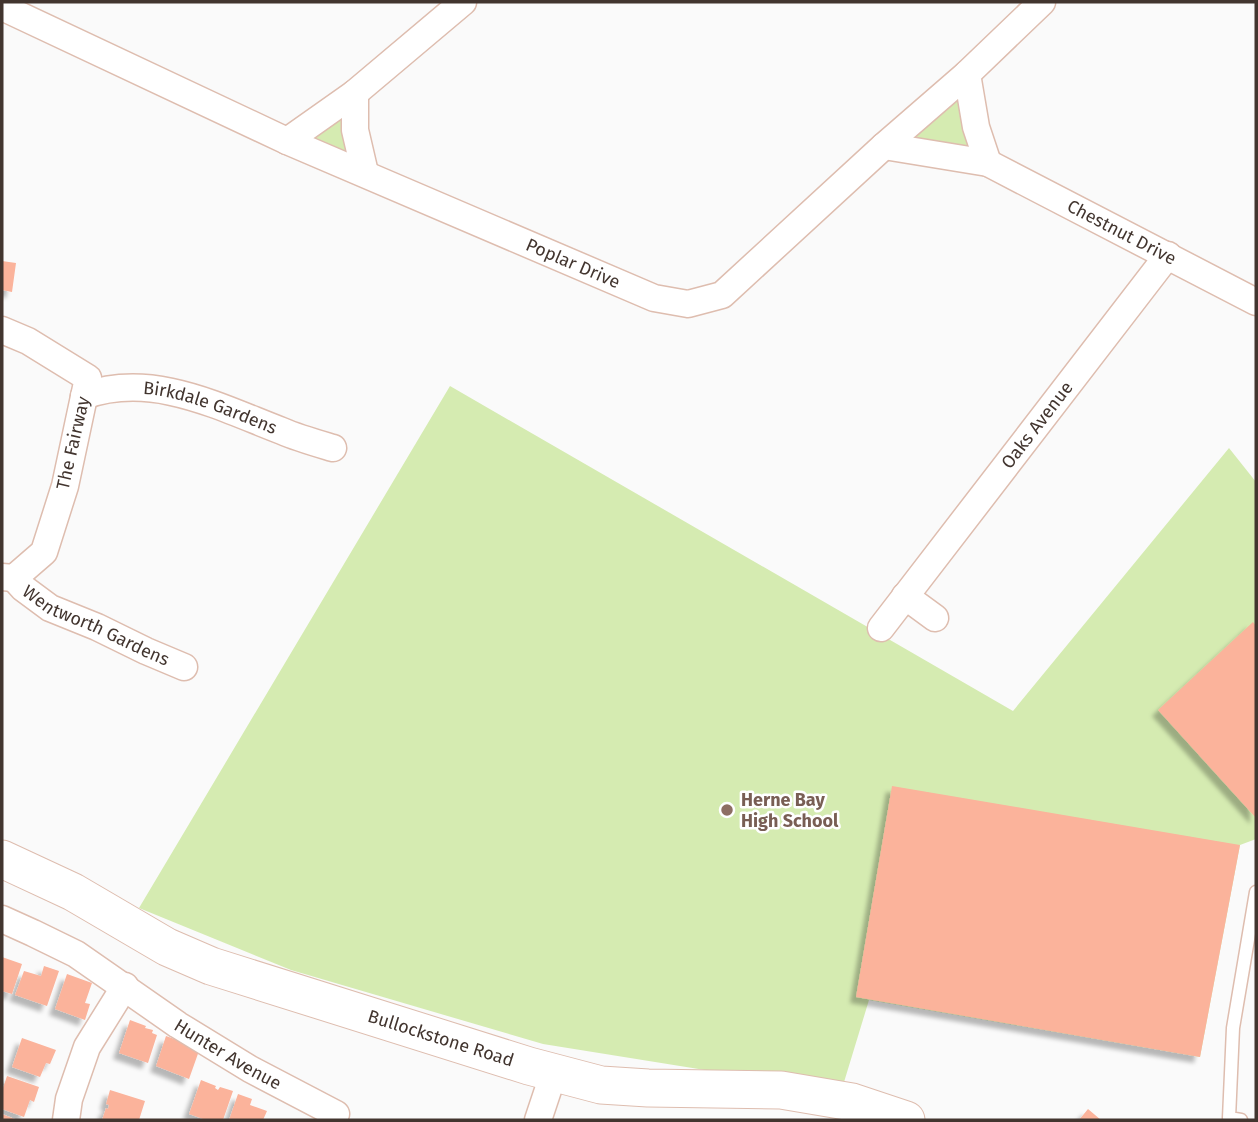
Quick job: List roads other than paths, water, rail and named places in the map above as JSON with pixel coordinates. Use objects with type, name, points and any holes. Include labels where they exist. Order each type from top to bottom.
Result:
[{"type":"street","points":[[287,141],[355,93],[463,2]]},
{"type":"street","name":"Poplar Drive","points":[[2,8],[38,12],[287,141],[654,299],[688,304],[722,295],[884,146],[967,74],[1042,2]]},
{"type":"street","points":[[967,74],[976,127],[988,163]]},
{"type":"street","points":[[355,93],[355,131],[365,173]]},
{"type":"street","name":"Chestnut Drive","points":[[884,146],[988,163],[1256,302]]},
{"type":"street","name":"Oaks Avenue","points":[[881,628],[1168,255]]},
{"type":"street","name":"The Fairway","points":[[2,330],[29,341],[88,378],[65,486],[44,552],[8,578]]},
{"type":"street","name":"Birkdale Gardens","points":[[84,396],[98,391],[138,387],[182,393],[333,448]]},
{"type":"street","name":"Wentworth Gardens","points":[[8,578],[50,608],[184,667]]},
{"type":"street","points":[[905,596],[935,618]]},
{"type":"street","name":"Bullockstone Road","points":[[2,859],[73,892],[167,947],[211,966],[554,1072],[601,1084],[781,1090],[852,1102],[906,1120]]},
{"type":"street","name":"Hunter Avenue","points":[[2,919],[76,954],[178,1024],[250,1069],[336,1114]]},
{"type":"street","points":[[66,1120],[69,1099],[87,1047],[125,986]]},
{"type":"street","points":[[538,1120],[554,1072]]},
{"type":"lane","points":[[1241,1120],[1228,1118],[1233,1028],[1256,892]]},
{"type":"place","name":"Herne Bay High School","points":[[727,810]]}]
